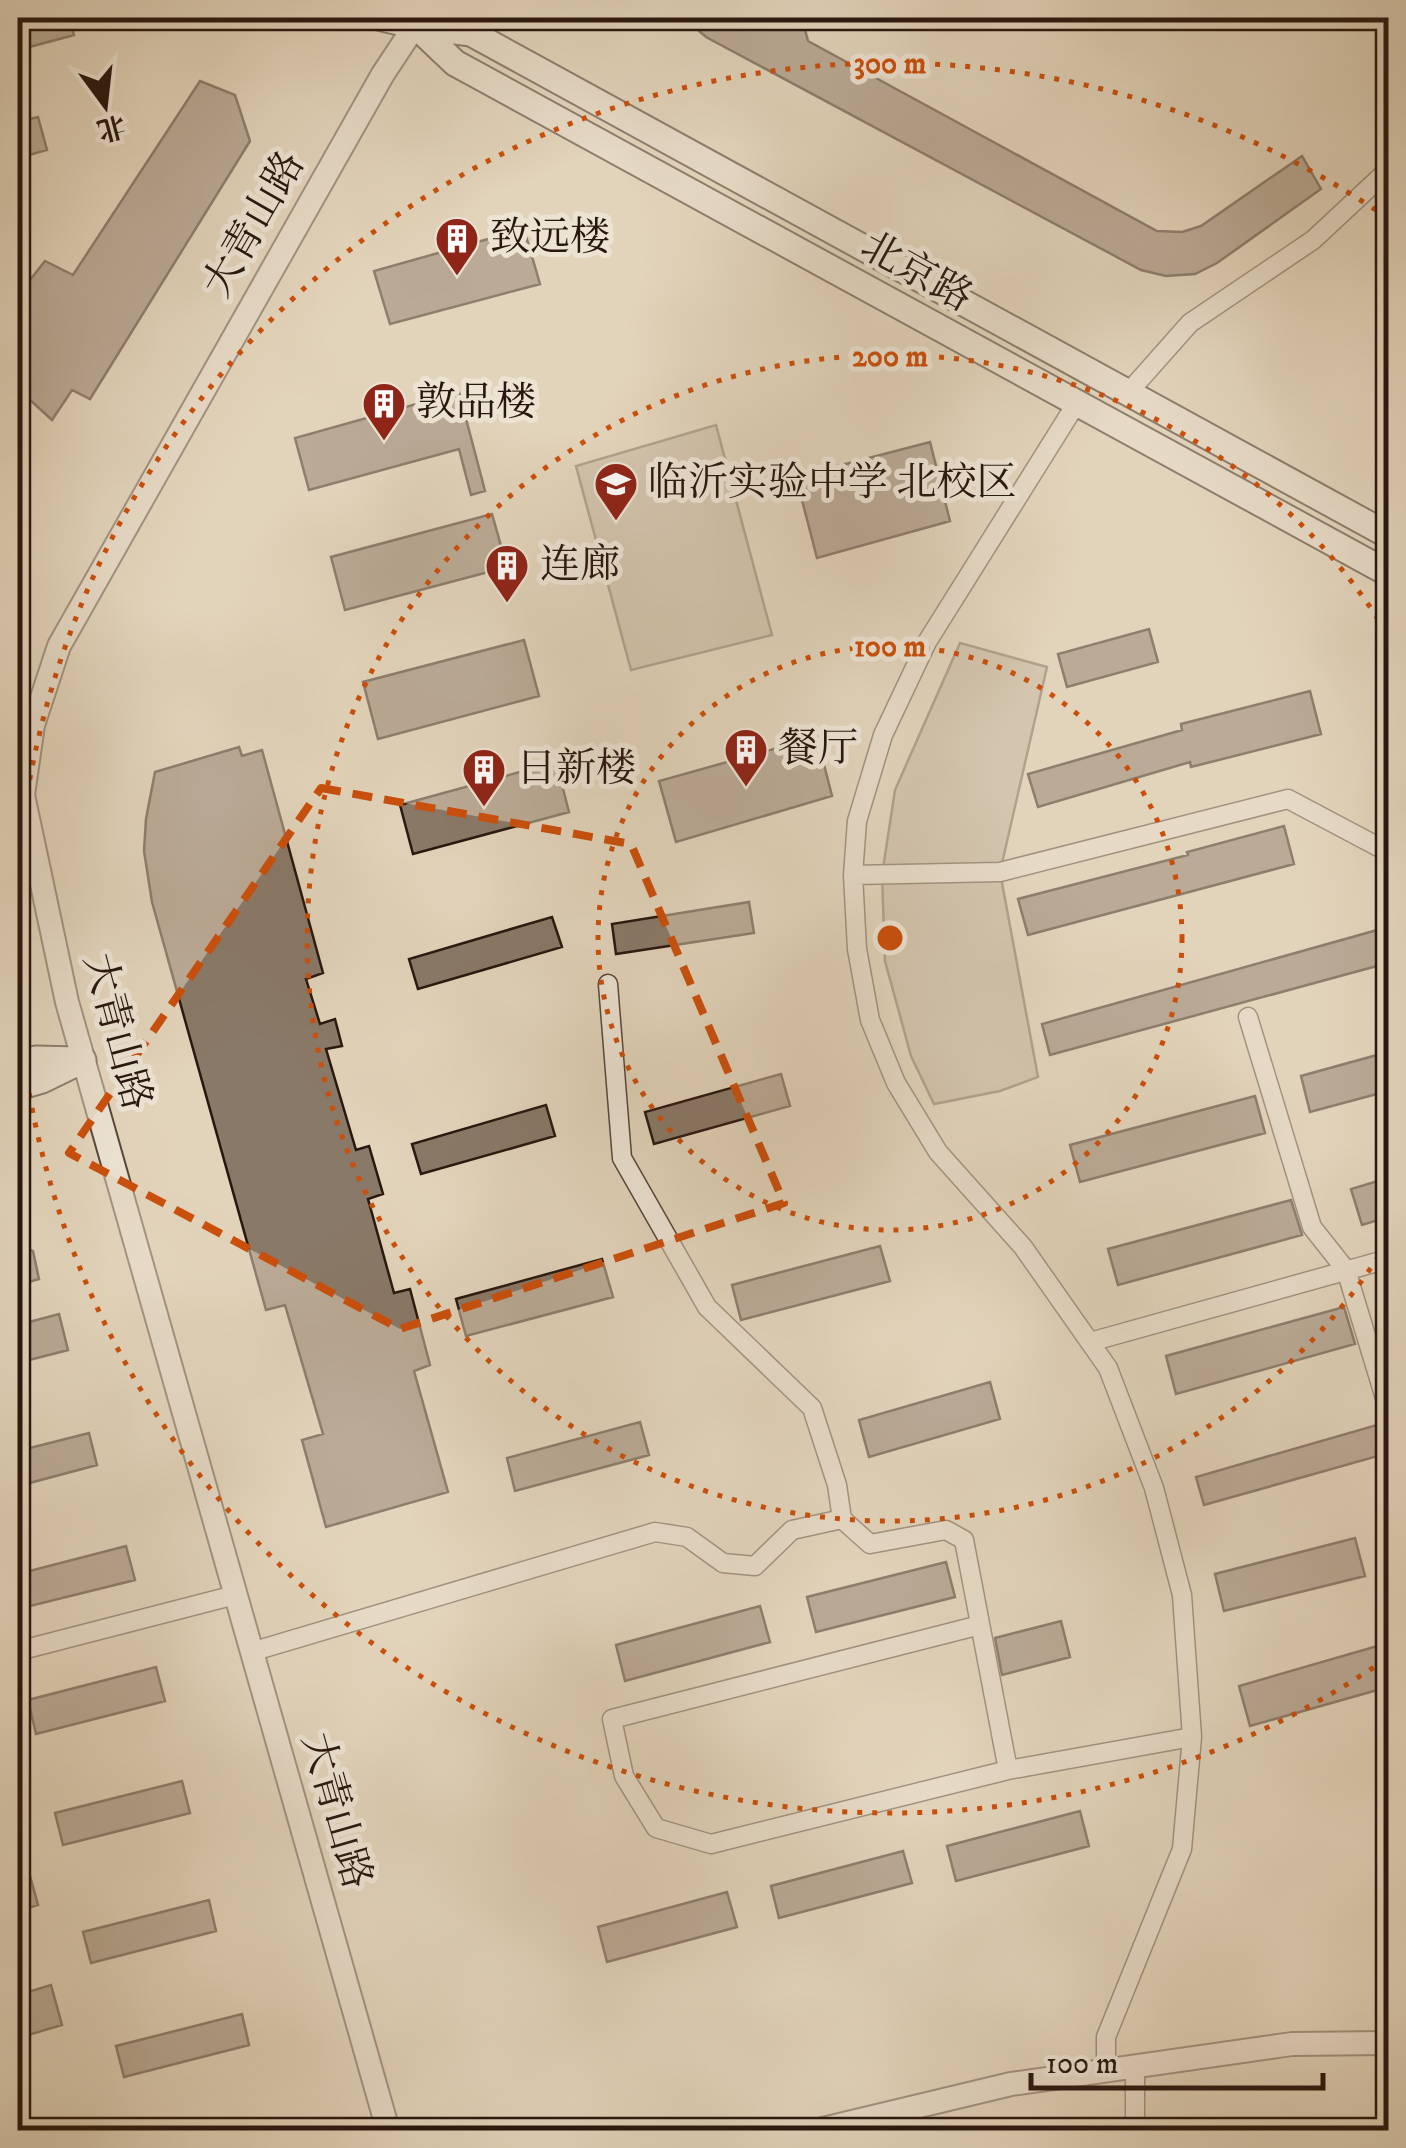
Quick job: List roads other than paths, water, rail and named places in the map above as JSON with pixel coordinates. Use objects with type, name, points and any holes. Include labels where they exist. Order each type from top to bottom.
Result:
[{"type":"main road","name":"北京路","points":[[382,18],[471,33],[1388,535]]},
{"type":"main road","name":"北京路","points":[[415,21],[455,63],[1388,573]]},
{"type":"main road","points":[[18,1064],[36,1059],[83,1060]]},
{"type":"main road","points":[[18,1087],[83,1060]]},
{"type":"street","name":"大青山路","points":[[388,2130],[83,1060],[22,795],[32,725],[59,646],[415,21]]},
{"type":"street","points":[[1127,394],[1190,323],[1314,240],[1388,170]]},
{"type":"street","points":[[1076,404],[920,658],[883,735],[857,821],[853,875],[857,950],[870,1020],[896,1083],[938,1152],[1023,1246],[1108,1368],[1154,1488],[1182,1595],[1192,1737],[1182,1848],[1106,2037],[1106,2072]]},
{"type":"street","points":[[853,875],[1000,872],[1288,799],[1388,852]]},
{"type":"street","points":[[608,984],[622,1158],[707,1307],[812,1408],[837,1485],[842,1520],[870,1544],[946,1530],[964,1540],[1008,1770]]},
{"type":"street","points":[[1248,1017],[1312,1227],[1346,1270],[1388,1408]]},
{"type":"street","points":[[1090,1342],[1388,1259]]},
{"type":"street","points":[[251,1652],[655,1532],[687,1536],[723,1563],[755,1566],[792,1530],[842,1520]]},
{"type":"street","points":[[18,1651],[235,1595]]},
{"type":"street","points":[[980,1625],[612,1719],[624,1776],[656,1828],[712,1844],[1008,1770],[1192,1737]]},
{"type":"street","points":[[819,2130],[1011,2084],[1292,2044],[1388,2044]]},
{"type":"street","points":[[1135,2130],[1136,2066]]},
{"type":"place","name":"致远楼","points":[[457,277]]},
{"type":"place","name":"敦品楼","points":[[384,442]]},
{"type":"place","name":"临沂实验中学 北校区","points":[[616,522]]},
{"type":"place","name":"连廊","points":[[507,604]]},
{"type":"place","name":"餐厅","points":[[746,788]]},
{"type":"place","name":"日新楼","points":[[484,808]]}]
